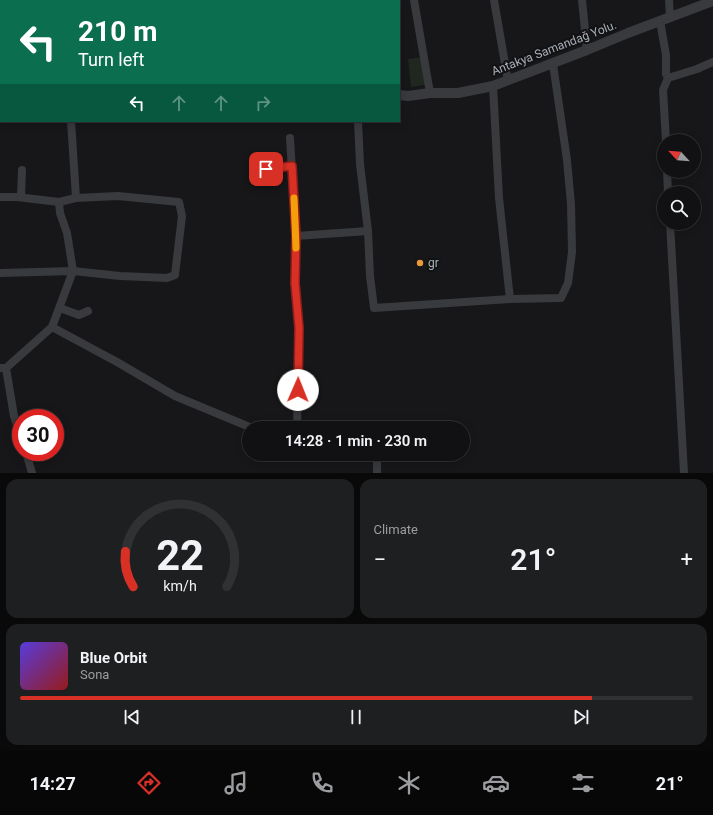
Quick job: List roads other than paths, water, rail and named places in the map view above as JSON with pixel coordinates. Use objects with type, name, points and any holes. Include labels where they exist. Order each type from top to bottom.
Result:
[{"type":"street","points":[[414,0],[430,93]]},
{"type":"street","points":[[494,0],[508,81]]},
{"type":"street","points":[[582,0],[587,50]]},
{"type":"street","points":[[669,0],[670,17]]},
{"type":"street","name":"Antakya Samandağ Yolu.","points":[[400,95],[458,93],[493,86],[713,1]]},
{"type":"street","points":[[660,21],[666,55],[666,74],[668,78],[663,90],[666,134]]},
{"type":"street","points":[[668,78],[697,69],[713,62]]},
{"type":"street","points":[[358,122],[360,164],[368,231],[370,276],[374,308],[561,298],[568,283],[572,252],[571,204],[567,160],[553,64]]},
{"type":"street","points":[[493,86],[499,198],[510,300]]},
{"type":"street","points":[[71,122],[76,198]]},
{"type":"street","points":[[290,138],[296,236],[295,283],[299,328],[297,421]]},
{"type":"street","points":[[253,171],[292,166]]},
{"type":"street","points":[[21,197],[22,170]]},
{"type":"street","points":[[0,197],[21,197],[59,202],[76,198],[118,196],[180,202],[182,216],[175,275],[167,278],[120,276],[73,271],[0,273]]},
{"type":"street","points":[[12,409],[3,368],[52,327],[73,271],[67,233],[60,213],[59,202]]},
{"type":"street","points":[[670,230],[684,473]]},
{"type":"street","points":[[296,236],[368,231]]},
{"type":"street","points":[[60,308],[79,315],[88,311]]},
{"type":"street","points":[[52,327],[117,362],[175,396],[242,424]]},
{"type":"street","points":[[29,461],[32,473]]},
{"type":"street","points":[[377,461],[377,473]]},
{"type":"place","name":"gr","points":[[420,263]]}]
